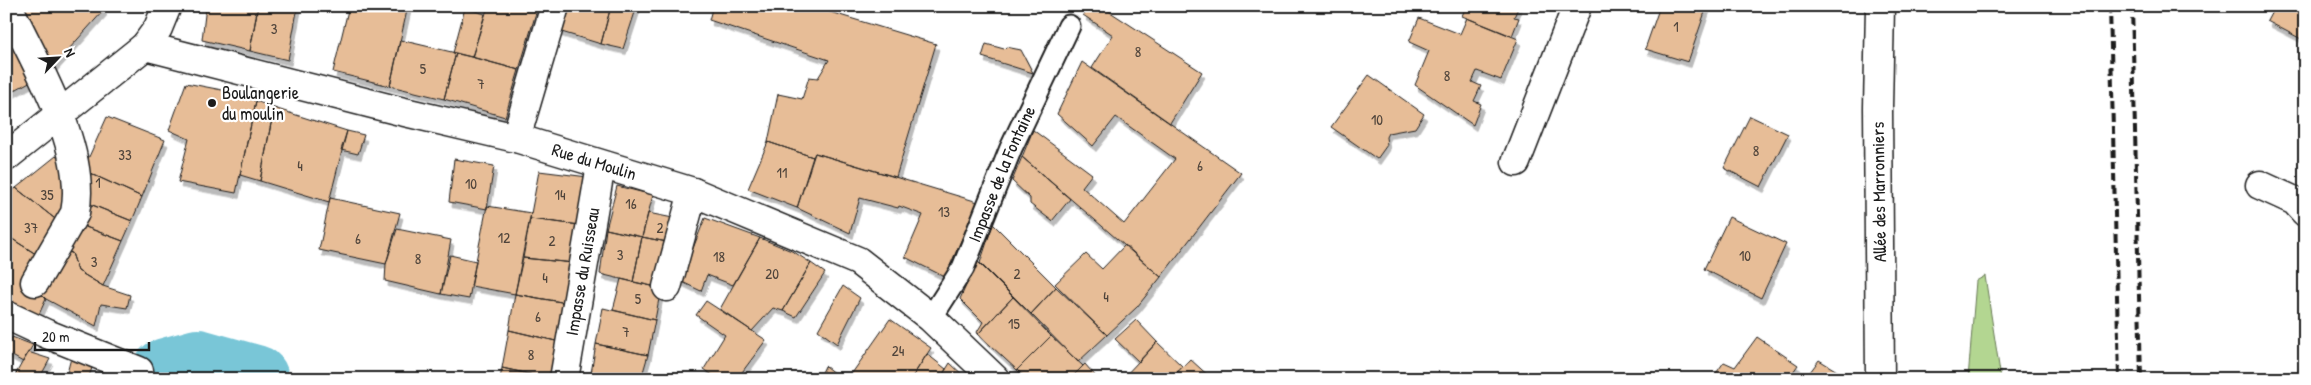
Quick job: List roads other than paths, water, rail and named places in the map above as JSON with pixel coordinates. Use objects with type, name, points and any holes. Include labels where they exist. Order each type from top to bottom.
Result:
[{"type":"street","points":[[8,6],[68,133],[77,203],[75,213],[35,282]]},
{"type":"street","points":[[6,158],[145,46],[158,28],[167,6]]},
{"type":"street","points":[[516,138],[555,6]]},
{"type":"street","points":[[1516,162],[1577,6]]},
{"type":"street","name":"Allée des Marronniers","points":[[1880,6],[1878,108],[1880,379]]},
{"type":"street","name":"Rue du Moulin","points":[[145,46],[516,138],[693,192],[858,261],[931,318],[995,379]]},
{"type":"street","name":"Impasse du Ruisseau","points":[[564,379],[601,165]]},
{"type":"street","points":[[2260,185],[2295,201],[2305,212]]},
{"type":"street","points":[[667,286],[693,192]]},
{"type":"street","points":[[6,315],[47,334],[139,371]]},
{"type":"lane","name":"Impasse de la Fontaine","points":[[931,318],[963,268],[1011,148],[1069,26]]},
{"type":"waterway","points":[[161,379],[166,372],[198,363],[255,379]]},
{"type":"railway","points":[[2110,6],[2119,379]]},
{"type":"railway","points":[[2132,6],[2141,379]]},
{"type":"place","name":"Boulangerie du moulin","points":[[212,103]]}]
